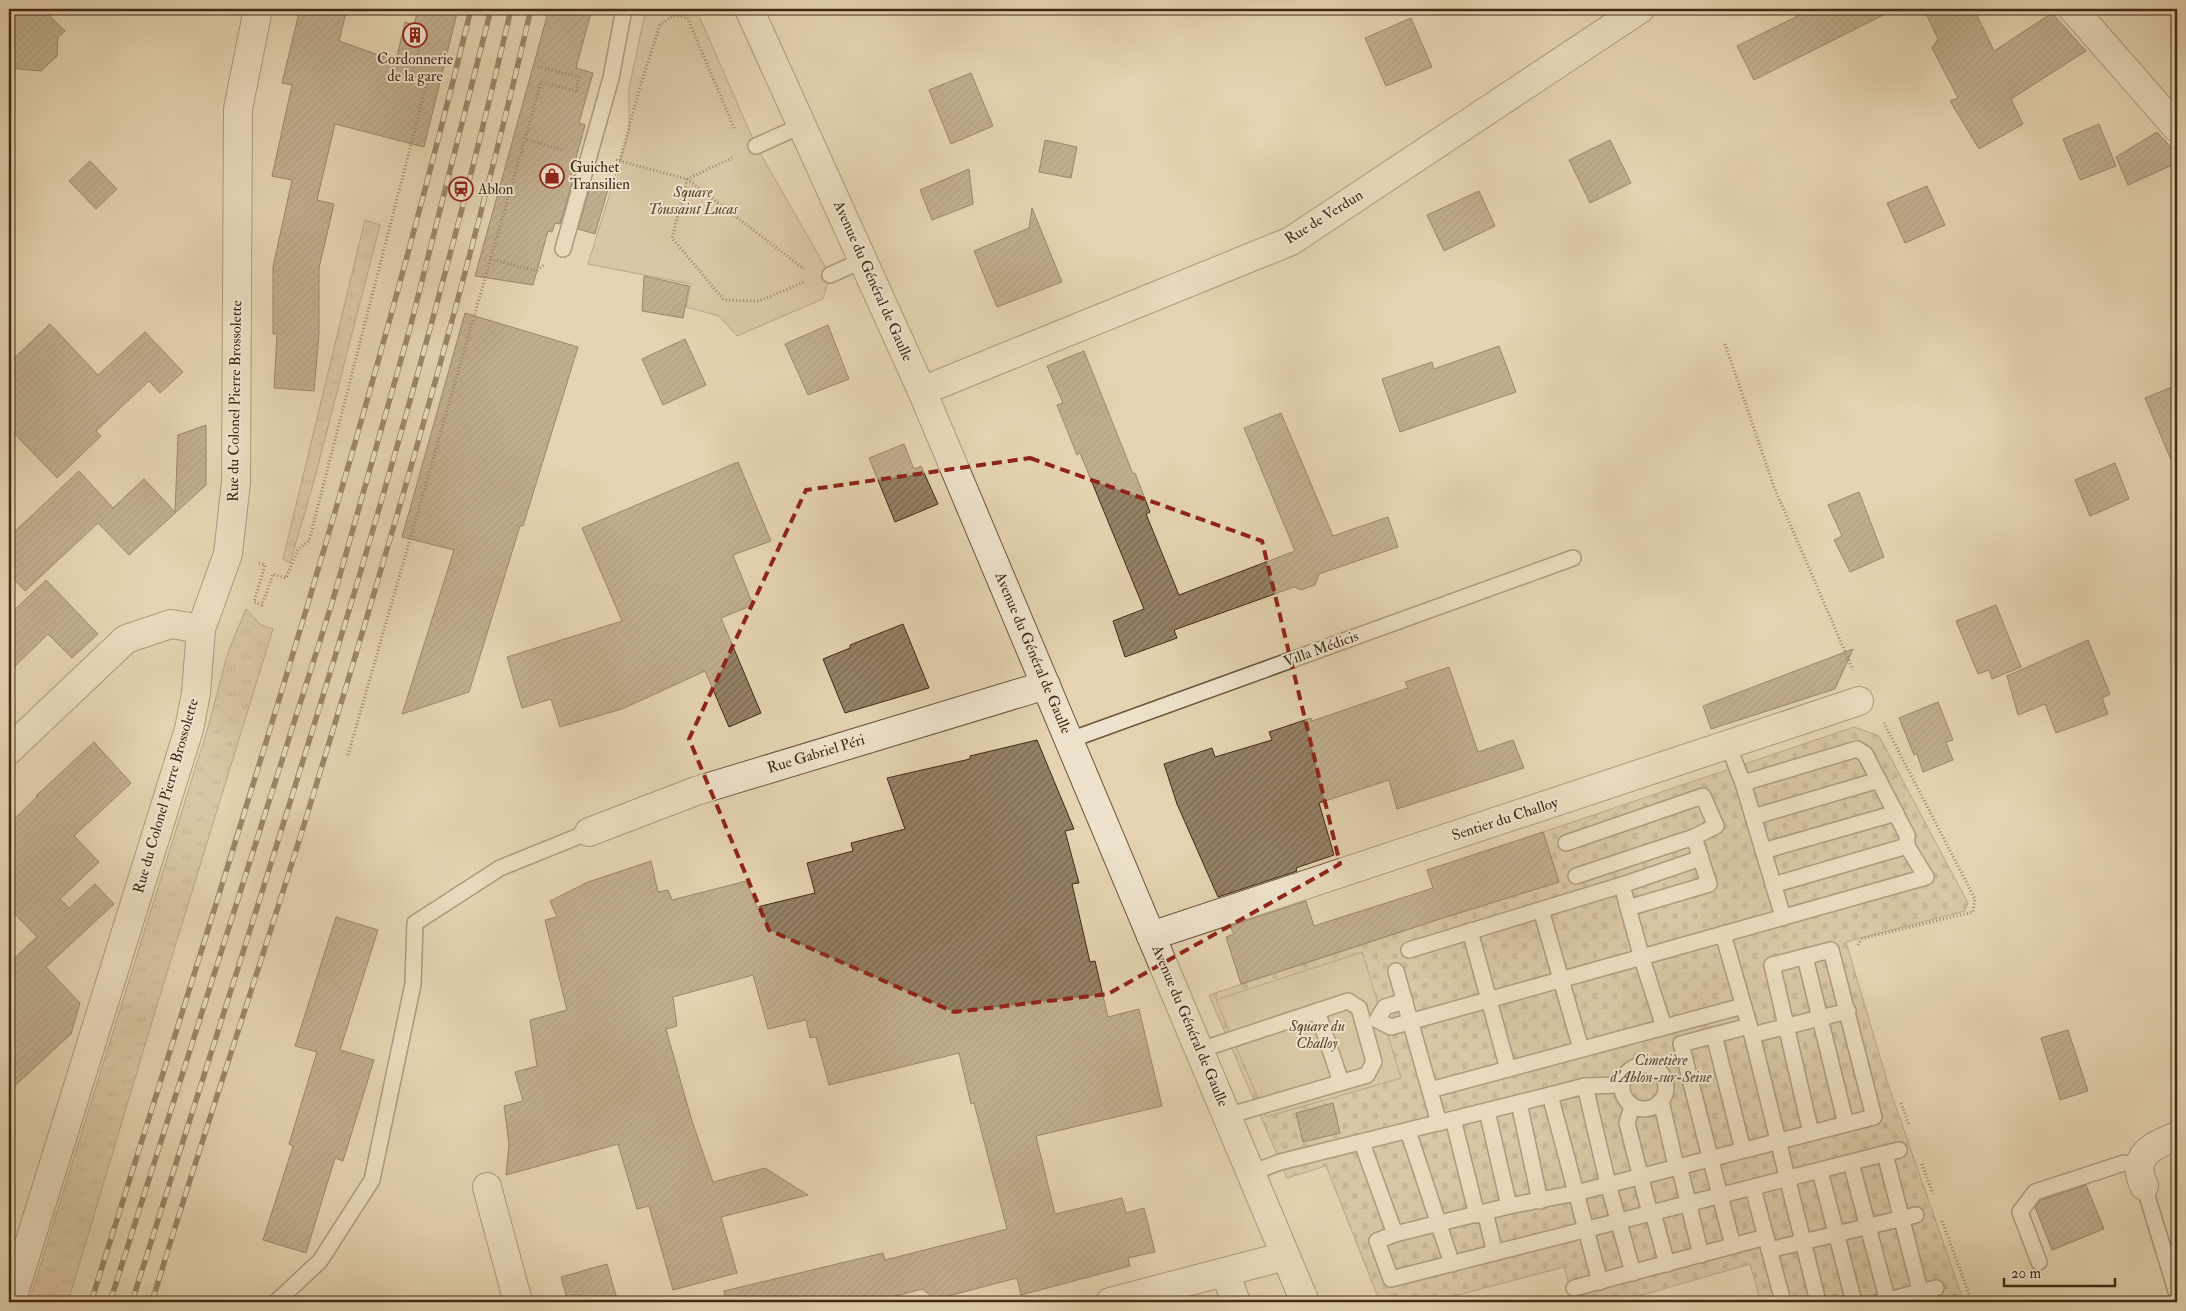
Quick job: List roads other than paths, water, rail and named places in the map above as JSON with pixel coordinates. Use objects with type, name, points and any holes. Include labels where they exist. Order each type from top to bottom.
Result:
[{"type":"street","name":"Rue du Colonel Pierre Brossolette","points":[[11,1302],[189,729],[196,693],[200,629],[228,554],[236,482],[238,109],[258,9]]},
{"type":"street","name":"Avenue du Général de Gaulle","points":[[749,9],[922,390],[1305,1302]]},
{"type":"street","name":"Rue de Verdun","points":[[922,390],[1291,241],[1640,9]]},
{"type":"street","points":[[2073,9],[2177,128]]},
{"type":"street","points":[[9,750],[126,639],[171,624],[200,629]]},
{"type":"street","name":"Rue Gabriel Péri","points":[[589,832],[696,791],[1046,685]]},
{"type":"street","name":"Sentier du Challoy","points":[[1151,936],[1859,701]]},
{"type":"street","points":[[2144,1186],[2139,1167],[2145,1153],[2177,1136]]},
{"type":"street","points":[[487,1187],[518,1302]]},
{"type":"street","points":[[1110,1302],[1285,1256]]},
{"type":"street","points":[[1225,1272],[1236,1302]]},
{"type":"lane","points":[[563,250],[611,78],[624,9]]},
{"type":"lane","points":[[751,149],[802,125]]},
{"type":"lane","points":[[830,275],[863,260]]},
{"type":"lane","name":"Villa Médicis","points":[[1070,740],[1573,558]]},
{"type":"lane","points":[[1728,745],[1743,784],[1783,917]]},
{"type":"lane","points":[[1370,1022],[1391,1027],[1926,877],[1907,846],[1907,835],[1865,754],[1857,750],[1743,784]]},
{"type":"lane","points":[[1753,817],[1879,780]]},
{"type":"lane","points":[[1566,843],[1703,796],[1716,826],[1694,837],[1576,876]]},
{"type":"lane","points":[[1763,851],[1896,813]]},
{"type":"lane","points":[[276,1302],[320,1261],[372,1180],[413,984],[415,923],[500,868],[589,832]]},
{"type":"lane","points":[[1628,908],[1709,884],[1694,837]]},
{"type":"lane","points":[[1773,885],[1907,846]]},
{"type":"lane","points":[[1409,950],[1622,885],[1701,858]]},
{"type":"lane","points":[[1622,885],[1642,958],[1664,1027]]},
{"type":"lane","points":[[1541,910],[1581,1049]]},
{"type":"lane","points":[[1470,931],[1508,1069]]},
{"type":"lane","points":[[1723,934],[1750,1030],[1818,1302]]},
{"type":"lane","points":[[1811,1133],[1772,965],[1831,950],[1874,1117],[1811,1133],[1777,1141],[1743,1150],[1678,1165],[1576,1193],[1509,1206],[1395,1234],[1377,1241],[1392,1279],[1892,1152],[1909,1216],[1922,1297]]},
{"type":"lane","points":[[1805,957],[1846,1124]]},
{"type":"lane","points":[[1396,971],[1430,1090],[1446,1121],[1495,1253]]},
{"type":"lane","points":[[1200,1050],[1348,1001],[1359,1008],[1370,1022],[1374,1062],[1367,1074],[1228,1116]]},
{"type":"lane","points":[[1370,1022],[1385,1007],[1405,1001]]},
{"type":"lane","points":[[1430,1090],[1743,1006]]},
{"type":"lane","points":[[1316,1011],[1341,1082]]},
{"type":"lane","points":[[1733,1246],[1681,1044],[1714,1035],[1786,1027],[1848,1011]]},
{"type":"lane","points":[[1714,1035],[1743,1150]]},
{"type":"lane","points":[[1661,1102],[1648,1109],[1632,1106],[1624,1098],[1621,1085],[1628,1071],[1641,1064],[1656,1068],[1662,1073],[1666,1088],[1661,1102],[1700,1255]]},
{"type":"lane","points":[[1252,1173],[1280,1162],[1362,1143],[1550,1094],[1585,1086],[1621,1085]]},
{"type":"lane","points":[[1585,1086],[1608,1184],[1633,1273]]},
{"type":"lane","points":[[1550,1094],[1600,1282]]},
{"type":"lane","points":[[1519,1103],[1540,1201]]},
{"type":"lane","points":[[1632,1106],[1627,1122],[1639,1176],[1666,1264]]},
{"type":"lane","points":[[1486,1111],[1509,1206]]},
{"type":"lane","points":[[1408,1131],[1452,1264]]},
{"type":"lane","points":[[1362,1143],[1395,1234]]},
{"type":"lane","points":[[1851,1163],[1868,1226],[1885,1302],[1922,1297],[1936,1288]]},
{"type":"lane","points":[[2039,1262],[2020,1212],[2034,1192],[2124,1163]]},
{"type":"lane","points":[[1820,1171],[1854,1302]]},
{"type":"lane","points":[[2144,1186],[2177,1294]]},
{"type":"lane","points":[[1753,1188],[1783,1302]]},
{"type":"lane","points":[[1574,1288],[1733,1246],[1803,1242],[1909,1216]]},
{"type":"railway","points":[[91,1302],[292,658],[385,335],[471,9]]},
{"type":"railway","points":[[110,1302],[332,603],[410,328],[491,9]]},
{"type":"railway","points":[[132,1302],[285,820],[382,498],[428,336],[471,173],[511,9]]},
{"type":"railway","points":[[152,1302],[298,845],[376,588],[458,299],[531,9]]},
{"type":"place","name":"Cordonnerie de la gare","points":[[415,35]]},
{"type":"place","name":"Guichet Transilien","points":[[552,176]]},
{"type":"place","name":"Ablon","points":[[461,189]]},
{"type":"park label","name":"Square Toussaint Lucas","points":[[693,200]]},
{"type":"park label","name":"Square du Challoy","points":[[1317,1034]]},
{"type":"park label","name":"Cimetière d'Ablon-sur-Seine","points":[[1661,1068]]}]
